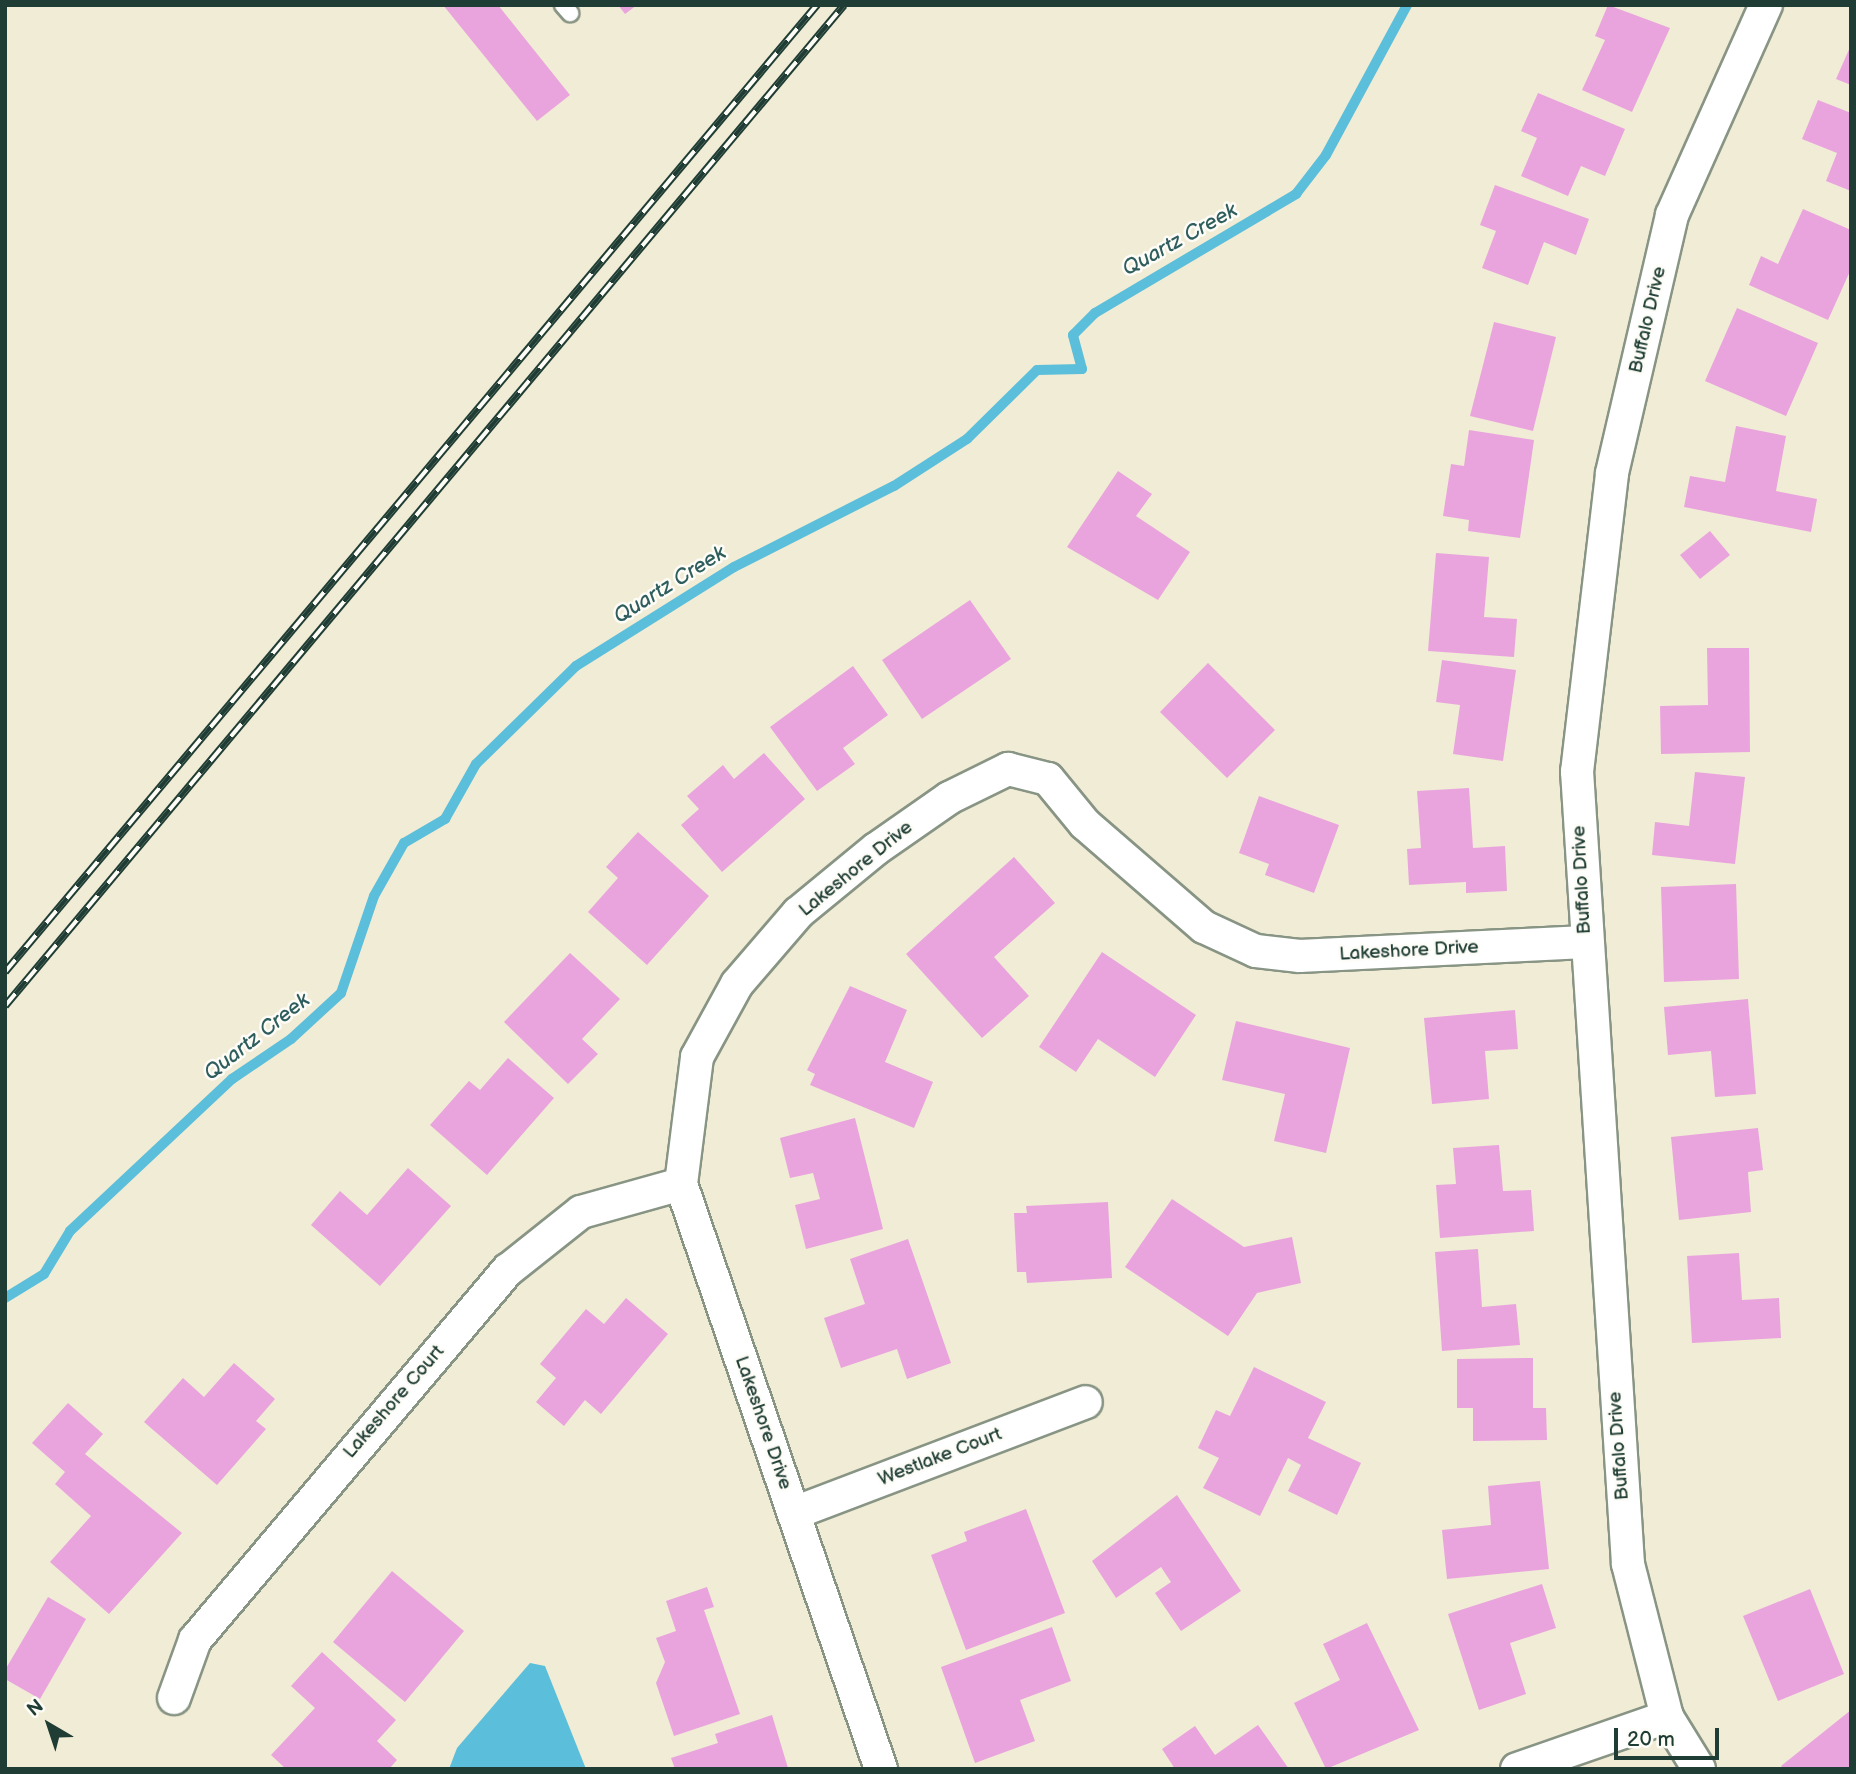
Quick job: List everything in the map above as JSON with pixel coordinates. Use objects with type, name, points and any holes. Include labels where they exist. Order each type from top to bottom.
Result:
[{"type":"street","name":"Buffalo Drive","points":[[1699,1769],[1667,1717],[1628,1564],[1585,942],[1577,772],[1612,473],[1672,215],[1766,5]]},
{"type":"street","name":"Lakeshore Drive","points":[[881,1769],[681,1184],[696,1057],[737,984],[798,913],[876,849],[948,798],[1008,769],[1048,779],[1085,824],[1203,927],[1256,951],[1300,956],[1585,942]]},
{"type":"street","name":"Lakeshore Court","points":[[174,1698],[195,1640],[508,1270],[581,1212],[681,1184]]},
{"type":"street","name":"Westlake Court","points":[[794,1513],[1086,1402]]},
{"type":"street","points":[[1517,1769],[1667,1717]]},
{"type":"water","points":[[530,1663],[545,1666],[586,1769],[449,1769],[457,1748]]},
{"type":"building","points":[[443,5],[498,5],[570,95],[537,121]]},
{"type":"building","points":[[618,5],[637,5],[625,14]]},
{"type":"building","points":[[1608,5],[1670,28],[1632,112],[1582,90],[1605,40],[1595,36]]},
{"type":"building","points":[[1851,45],[1851,85],[1836,79]]},
{"type":"building","points":[[1538,93],[1625,129],[1605,176],[1581,166],[1568,196],[1521,176],[1537,138],[1521,131]]},
{"type":"building","points":[[1818,100],[1851,113],[1851,191],[1826,181],[1837,153],[1802,139]]},
{"type":"building","points":[[1495,185],[1589,219],[1576,255],[1544,242],[1528,285],[1482,268],[1496,231],[1480,225]]},
{"type":"building","points":[[1803,209],[1851,230],[1851,269],[1828,320],[1749,285],[1761,256],[1778,264]]},
{"type":"building","points":[[1737,308],[1818,343],[1786,416],[1705,381]]},
{"type":"building","points":[[1494,322],[1556,337],[1533,431],[1470,416]]},
{"type":"building","points":[[1736,426],[1786,436],[1776,491],[1817,499],[1811,532],[1684,507],[1690,476],[1725,482]]},
{"type":"building","points":[[1469,430],[1534,440],[1520,538],[1468,531],[1469,520],[1443,516],[1451,464],[1464,466]]},
{"type":"building","points":[[1118,471],[1152,494],[1136,516],[1190,552],[1158,600],[1067,547]]},
{"type":"building","points":[[1710,531],[1730,555],[1700,579],[1680,555]]},
{"type":"building","points":[[1436,553],[1489,557],[1484,617],[1517,619],[1514,657],[1428,651]]},
{"type":"building","points":[[970,600],[1011,659],[922,719],[882,660]]},
{"type":"building","points":[[1707,648],[1749,648],[1750,752],[1661,754],[1660,706],[1708,705]]},
{"type":"building","points":[[1442,660],[1516,670],[1503,761],[1453,754],[1460,705],[1436,702]]},
{"type":"building","points":[[1208,663],[1275,730],[1227,778],[1160,712]]},
{"type":"building","points":[[853,666],[888,715],[843,748],[855,764],[817,791],[770,727]]},
{"type":"building","points":[[764,753],[805,799],[722,872],[681,825],[699,809],[687,796],[723,765],[734,779]]},
{"type":"building","points":[[1695,772],[1745,777],[1735,864],[1652,855],[1655,822],[1689,826]]},
{"type":"building","points":[[1469,788],[1473,848],[1505,846],[1507,891],[1466,893],[1466,882],[1409,885],[1407,849],[1421,848],[1417,791]]},
{"type":"building","points":[[1259,796],[1339,825],[1314,893],[1265,875],[1269,864],[1239,853]]},
{"type":"building","points":[[638,832],[709,896],[647,965],[588,912],[618,878],[606,867]]},
{"type":"building","points":[[1014,857],[1055,903],[994,957],[1029,996],[982,1038],[906,954]]},
{"type":"building","points":[[1736,884],[1739,979],[1664,982],[1661,887]]},
{"type":"building","points":[[1102,952],[1196,1015],[1155,1077],[1098,1039],[1076,1072],[1039,1047]]},
{"type":"building","points":[[570,953],[620,999],[582,1039],[598,1054],[568,1084],[504,1022]]},
{"type":"building","points":[[850,986],[907,1010],[885,1062],[933,1082],[914,1128],[810,1085],[815,1074],[807,1070]]},
{"type":"building","points":[[1748,999],[1756,1094],[1715,1097],[1711,1051],[1668,1055],[1664,1007]]},
{"type":"building","points":[[1515,1010],[1518,1049],[1485,1051],[1489,1099],[1432,1104],[1424,1018]]},
{"type":"building","points":[[1236,1021],[1350,1048],[1326,1153],[1274,1141],[1285,1094],[1222,1080]]},
{"type":"building","points":[[508,1058],[554,1098],[487,1175],[430,1125],[469,1081],[480,1090]]},
{"type":"building","points":[[855,1118],[883,1229],[806,1249],[795,1205],[820,1199],[813,1173],[790,1178],[780,1138]]},
{"type":"building","points":[[1758,1128],[1763,1170],[1748,1172],[1751,1212],[1679,1220],[1671,1137]]},
{"type":"building","points":[[1499,1145],[1503,1191],[1531,1190],[1534,1231],[1440,1238],[1436,1185],[1456,1184],[1453,1148]]},
{"type":"building","points":[[408,1168],[451,1206],[380,1286],[311,1225],[340,1191],[367,1215]]},
{"type":"building","points":[[1172,1199],[1244,1247],[1292,1237],[1301,1283],[1257,1293],[1228,1336],[1125,1267]]},
{"type":"building","points":[[1108,1202],[1112,1278],[1027,1283],[1026,1272],[1017,1272],[1014,1213],[1027,1213],[1026,1206]]},
{"type":"building","points":[[908,1239],[951,1363],[907,1379],[897,1349],[841,1368],[824,1318],[865,1304],[850,1259]]},
{"type":"building","points":[[1478,1249],[1482,1307],[1516,1304],[1520,1345],[1442,1351],[1435,1252]]},
{"type":"building","points":[[1739,1253],[1742,1300],[1779,1298],[1781,1338],[1692,1343],[1687,1256]]},
{"type":"building","points":[[626,1298],[668,1334],[601,1414],[585,1400],[564,1426],[536,1402],[556,1378],[540,1364],[586,1309],[604,1324]]},
{"type":"building","points":[[1533,1358],[1533,1408],[1546,1408],[1547,1440],[1473,1441],[1473,1408],[1457,1408],[1457,1359]]},
{"type":"building","points":[[234,1363],[275,1399],[256,1421],[266,1429],[217,1485],[144,1422],[183,1378],[204,1397]]},
{"type":"building","points":[[1254,1367],[1326,1402],[1308,1438],[1361,1463],[1337,1515],[1288,1491],[1301,1465],[1288,1458],[1260,1516],[1203,1488],[1219,1458],[1198,1448],[1216,1410],[1230,1416]]},
{"type":"building","points":[[68,1403],[103,1434],[85,1454],[182,1533],[109,1614],[50,1562],[91,1516],[55,1484],[65,1472],[32,1443]]},
{"type":"building","points":[[1540,1481],[1549,1569],[1447,1579],[1442,1530],[1491,1525],[1488,1486]]},
{"type":"building","points":[[1177,1495],[1241,1591],[1181,1631],[1155,1593],[1171,1582],[1161,1567],[1116,1598],[1092,1561]]},
{"type":"building","points":[[1026,1509],[1065,1613],[966,1650],[931,1555],[967,1541],[964,1532]]},
{"type":"building","points":[[392,1571],[464,1631],[405,1702],[333,1642]]},
{"type":"building","points":[[1542,1584],[1556,1628],[1510,1643],[1526,1694],[1479,1710],[1448,1614]]},
{"type":"building","points":[[707,1587],[714,1607],[704,1610],[740,1714],[674,1736],[656,1683],[665,1662],[656,1638],[676,1631],[666,1601]]},
{"type":"building","points":[[1810,1589],[1844,1674],[1778,1701],[1743,1616]]},
{"type":"building","points":[[48,1597],[86,1619],[40,1699],[5,1679],[5,1670]]},
{"type":"building","points":[[1367,1623],[1419,1730],[1326,1769],[1294,1703],[1340,1680],[1323,1644]]},
{"type":"building","points":[[1052,1627],[1071,1681],[1020,1700],[1035,1741],[975,1763],[941,1667]]},
{"type":"building","points":[[322,1652],[396,1720],[377,1741],[397,1760],[389,1769],[286,1769],[271,1755],[315,1708],[291,1686]]},
{"type":"building","points":[[1851,1710],[1851,1769],[1784,1769],[1781,1766]]},
{"type":"building","points":[[772,1715],[788,1768],[675,1769],[671,1758],[718,1743],[715,1734]]},
{"type":"building","points":[[1258,1725],[1289,1769],[1175,1769],[1162,1749],[1195,1726],[1215,1755]]},
{"type":"waterway","name":"Quartz Creek","points":[[5,1298],[44,1274],[70,1231],[232,1079],[291,1039],[341,993],[374,896],[404,843],[445,819],[476,764],[576,666],[734,567],[894,486],[967,439],[1037,370],[1082,369],[1073,335],[1095,313],[1296,194],[1326,155],[1407,5]]},
{"type":"railway","points":[[5,972],[817,5]]},
{"type":"railway","points":[[5,1006],[844,5]]}]
